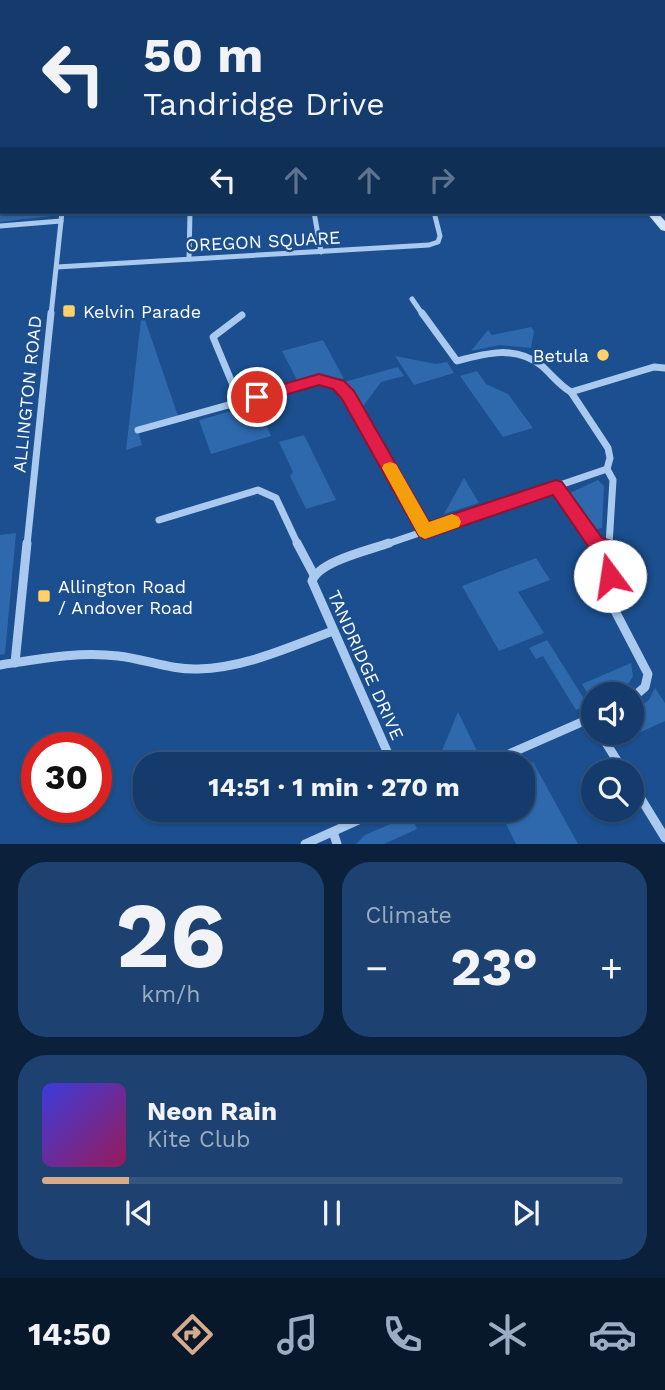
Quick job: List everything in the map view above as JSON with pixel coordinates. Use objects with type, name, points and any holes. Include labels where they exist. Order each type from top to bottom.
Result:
[{"type":"street","points":[[98,0],[107,0]]},
{"type":"street","name":"ALLINGTON ROAD","points":[[15,663],[62,214]]},
{"type":"street","points":[[189,260],[190,214]]},
{"type":"street","points":[[314,214],[321,252]]},
{"type":"street","name":"OREGON SQUARE","points":[[57,267],[429,245],[438,242],[440,236],[434,214]]},
{"type":"street","points":[[652,214],[665,228]]},
{"type":"street","points":[[0,226],[61,221]]},
{"type":"street","points":[[412,299],[457,361],[498,350],[514,352],[532,359],[564,389],[571,392],[653,367],[665,368]]},
{"type":"street","points":[[240,402],[213,337],[242,315]]},
{"type":"street","points":[[138,430],[319,380],[338,385],[348,395],[425,531]]},
{"type":"street","points":[[571,392],[575,405],[607,443],[611,460],[607,469],[612,480],[609,548],[612,604],[648,674],[644,688]]},
{"type":"street","name":"TANDRIDGE DRIVE","points":[[387,752],[312,582],[314,575],[332,563],[607,469]]},
{"type":"street","points":[[556,487],[596,543],[609,548]]},
{"type":"street","points":[[159,520],[258,490],[269,493],[276,498],[308,568],[314,575]]},
{"type":"street","points":[[0,665],[86,655],[118,656],[194,670],[211,669],[245,663],[333,631]]},
{"type":"street","points":[[515,752],[581,724]]},
{"type":"street","points":[[644,804],[665,838]]},
{"type":"street","points":[[305,844],[355,822]]},
{"type":"street","points":[[333,832],[337,844]]},
{"type":"shaded area","points":[[0,214],[60,214],[60,215],[0,222]]},
{"type":"shaded area","points":[[142,311],[178,416],[137,427],[142,445],[126,450]]},
{"type":"shaded area","points":[[531,327],[534,331],[531,348],[499,345],[471,351],[488,330],[492,335]]},
{"type":"shaded area","points":[[323,340],[344,379],[316,375],[297,380],[282,351]]},
{"type":"shaded area","points":[[395,356],[436,364],[447,362],[454,373],[414,385]]},
{"type":"shaded area","points":[[398,367],[404,376],[381,382],[362,408],[344,382]]},
{"type":"shaded area","points":[[477,371],[486,384],[508,394],[533,428],[503,437],[460,376]]},
{"type":"shaded area","points":[[257,404],[271,436],[211,454],[199,420]]},
{"type":"shaded area","points":[[304,435],[336,500],[306,509],[290,476],[293,472],[279,442]]},
{"type":"shaded area","points":[[464,478],[479,503],[444,514]]},
{"type":"shaded area","points":[[598,480],[604,486],[602,528],[597,529],[570,493]]},
{"type":"shaded area","points":[[16,533],[5,654],[0,655],[0,535]]},
{"type":"shaded area","points":[[536,558],[550,580],[518,592],[544,633],[499,651],[462,586]]},
{"type":"shaded area","points":[[547,640],[581,694],[581,708],[576,710],[543,656],[536,659],[529,648]]},
{"type":"shaded area","points":[[631,663],[633,676],[629,682],[587,682]]},
{"type":"shaded area","points":[[655,688],[665,703],[665,721],[644,731],[644,704]]},
{"type":"shaded area","points":[[458,712],[477,751],[441,752]]},
{"type":"shaded area","points":[[535,766],[578,844],[516,844],[505,822],[535,822]]},
{"type":"shaded area","points":[[395,822],[414,822],[417,829],[384,844],[356,844],[365,835]]},
{"type":"slow traffic","points":[[390,468],[425,531],[452,522]]},
{"type":"place","name":"Kelvin Parade","points":[[69,311]]},
{"type":"place","name":"Betula","points":[[603,355]]},
{"type":"place","name":"Allington Road / Andover Road","points":[[44,596]]},
{"type":"route","points":[[257,397],[319,380],[338,385],[348,395],[425,531],[556,487],[596,543],[609,548],[610,576]]}]
